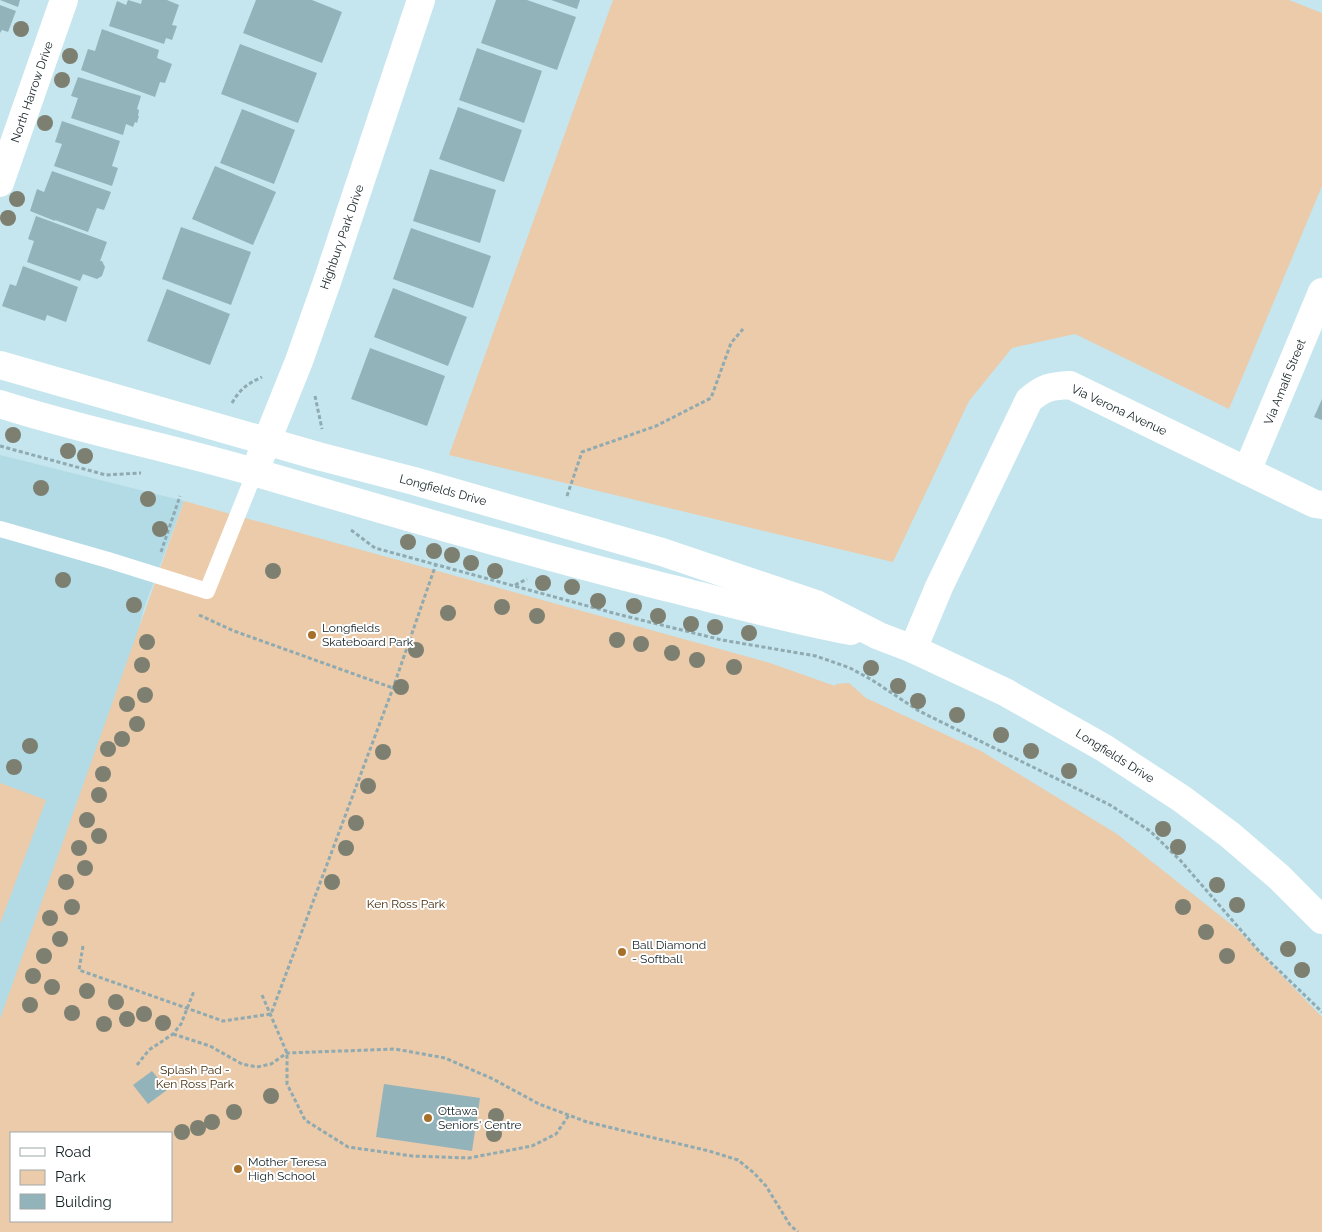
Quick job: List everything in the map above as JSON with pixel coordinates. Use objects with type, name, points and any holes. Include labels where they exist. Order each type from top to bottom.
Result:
[{"type":"street","name":"North Harrow Drive","points":[[0,183],[64,0]]},
{"type":"street","name":"Highbury Park Drive","points":[[255,472],[302,352],[328,279],[421,0]]},
{"type":"street","name":"Via Amalfi Street","points":[[1247,471],[1322,292]]},
{"type":"street","name":"Longfields Drive","points":[[0,365],[662,552],[816,604],[879,636],[913,649],[1005,692],[1097,744],[1182,799],[1230,835],[1278,877],[1322,920]]},
{"type":"street","name":"Via Verona Avenue","points":[[913,649],[939,587],[1029,400],[1040,390],[1054,386],[1070,385],[1315,504],[1322,505]]},
{"type":"street","name":"Longfields Drive","points":[[0,404],[31,414],[192,454],[443,528],[561,560],[804,622],[879,636]]},
{"type":"lane","points":[[0,529],[207,591],[255,472]]},
{"type":"path","points":[[566,496],[582,452],[656,426],[711,398],[731,343],[743,329]]},
{"type":"path","points":[[0,446],[106,474],[144,473]]},
{"type":"path","points":[[161,552],[180,496]]},
{"type":"path","points":[[375,548],[722,640],[816,656],[850,668],[919,711],[1110,805],[1150,831],[1180,860],[1259,950],[1322,1012]]},
{"type":"path","points":[[271,1014],[393,688],[436,564]]},
{"type":"path","points":[[199,615],[234,631],[393,688]]},
{"type":"path","points":[[83,946],[79,970],[223,1021],[271,1014]]},
{"type":"path","points":[[137,1065],[149,1050],[173,1034],[181,1024],[194,990]]},
{"type":"path","points":[[262,995],[288,1053],[287,1084],[306,1120],[348,1147],[412,1156],[469,1158],[532,1146],[556,1134],[569,1116]]},
{"type":"path","points":[[173,1034],[210,1046],[242,1064],[256,1067],[271,1064],[288,1053],[395,1049],[445,1058],[493,1078],[539,1104],[586,1122],[709,1151],[738,1160],[766,1186],[790,1224],[798,1232]]},
{"type":"shaded area","points":[[0,455],[184,501],[144,608],[130,664],[0,1026]]},
{"type":"green space","points":[[613,0],[1289,0],[1322,13],[1322,186],[1229,409],[1075,334],[1012,348],[969,401],[893,562],[449,455]]},
{"type":"green space","name":"Ken Ross Park","points":[[184,501],[770,663],[835,686],[836,684],[849,683],[866,698],[981,751],[1117,834],[1237,929],[1322,1017],[1322,1232],[0,1232],[0,1019]]},
{"type":"green space","points":[[0,783],[46,800],[0,924]]},
{"type":"building","points":[[0,0],[20,0],[18,7]]},
{"type":"building","points":[[128,0],[141,4],[142,0],[167,0],[179,5],[172,25],[177,26],[172,40],[166,38],[164,44],[109,26],[117,1],[126,5]]},
{"type":"building","points":[[256,0],[312,0],[342,12],[322,63],[243,33]]},
{"type":"building","points":[[496,0],[527,0],[576,17],[557,70],[481,43]]},
{"type":"building","points":[[551,0],[580,0],[577,9]]},
{"type":"building","points":[[0,5],[16,11],[8,32],[2,30],[0,33]]},
{"type":"building","points":[[102,29],[159,50],[157,58],[172,64],[165,83],[160,82],[155,97],[81,70],[88,49],[95,51]]},
{"type":"building","points":[[240,44],[317,73],[298,123],[221,94]]},
{"type":"building","points":[[477,48],[542,71],[524,123],[459,100]]},
{"type":"building","points":[[78,77],[141,96],[137,109],[139,110],[139,116],[137,123],[135,122],[133,127],[126,124],[123,135],[71,118],[78,98],[71,96]]},
{"type":"building","points":[[458,107],[522,130],[504,182],[439,159]]},
{"type":"building","points":[[242,109],[295,130],[274,184],[220,163]]},
{"type":"building","points":[[62,121],[120,141],[112,166],[118,168],[112,186],[54,166],[62,144],[55,142]]},
{"type":"building","points":[[215,166],[276,192],[253,245],[192,219]]},
{"type":"building","points":[[430,169],[496,190],[480,243],[413,221]]},
{"type":"building","points":[[52,171],[111,192],[104,210],[97,208],[88,232],[30,211],[37,189],[44,192]]},
{"type":"building","points":[[36,216],[107,242],[100,261],[102,261],[105,267],[102,276],[97,279],[83,274],[80,281],[27,262],[34,241],[28,239]]},
{"type":"building","points":[[181,227],[251,252],[231,305],[162,279]]},
{"type":"building","points":[[411,228],[491,256],[473,308],[393,279]]},
{"type":"building","points":[[23,266],[78,287],[66,322],[47,315],[45,321],[2,306],[10,284],[16,286]]},
{"type":"building","points":[[393,288],[467,317],[448,366],[374,337]]},
{"type":"building","points":[[167,289],[230,314],[210,365],[147,341]]},
{"type":"building","points":[[370,348],[445,376],[427,426],[351,399]]},
{"type":"building","points":[[1322,399],[1322,420],[1314,417]]},
{"type":"building","points":[[152,1071],[167,1090],[148,1104],[133,1085]]},
{"type":"building","name":"Ottawa Seniors' Centre","points":[[384,1084],[480,1098],[472,1151],[376,1137]]},
{"type":"place","name":"Longfields Skateboard Park","points":[[312,635]]},
{"type":"place","name":"Ball Diamond - Softball","points":[[622,952]]},
{"type":"place","name":"Ottawa Seniors' Centre","points":[[428,1118]]},
{"type":"place","name":"Mother Teresa High School","points":[[238,1169]]},
{"type":"park label","name":"Splash Pad - Ken Ross Park","points":[[195,1077]]}]
